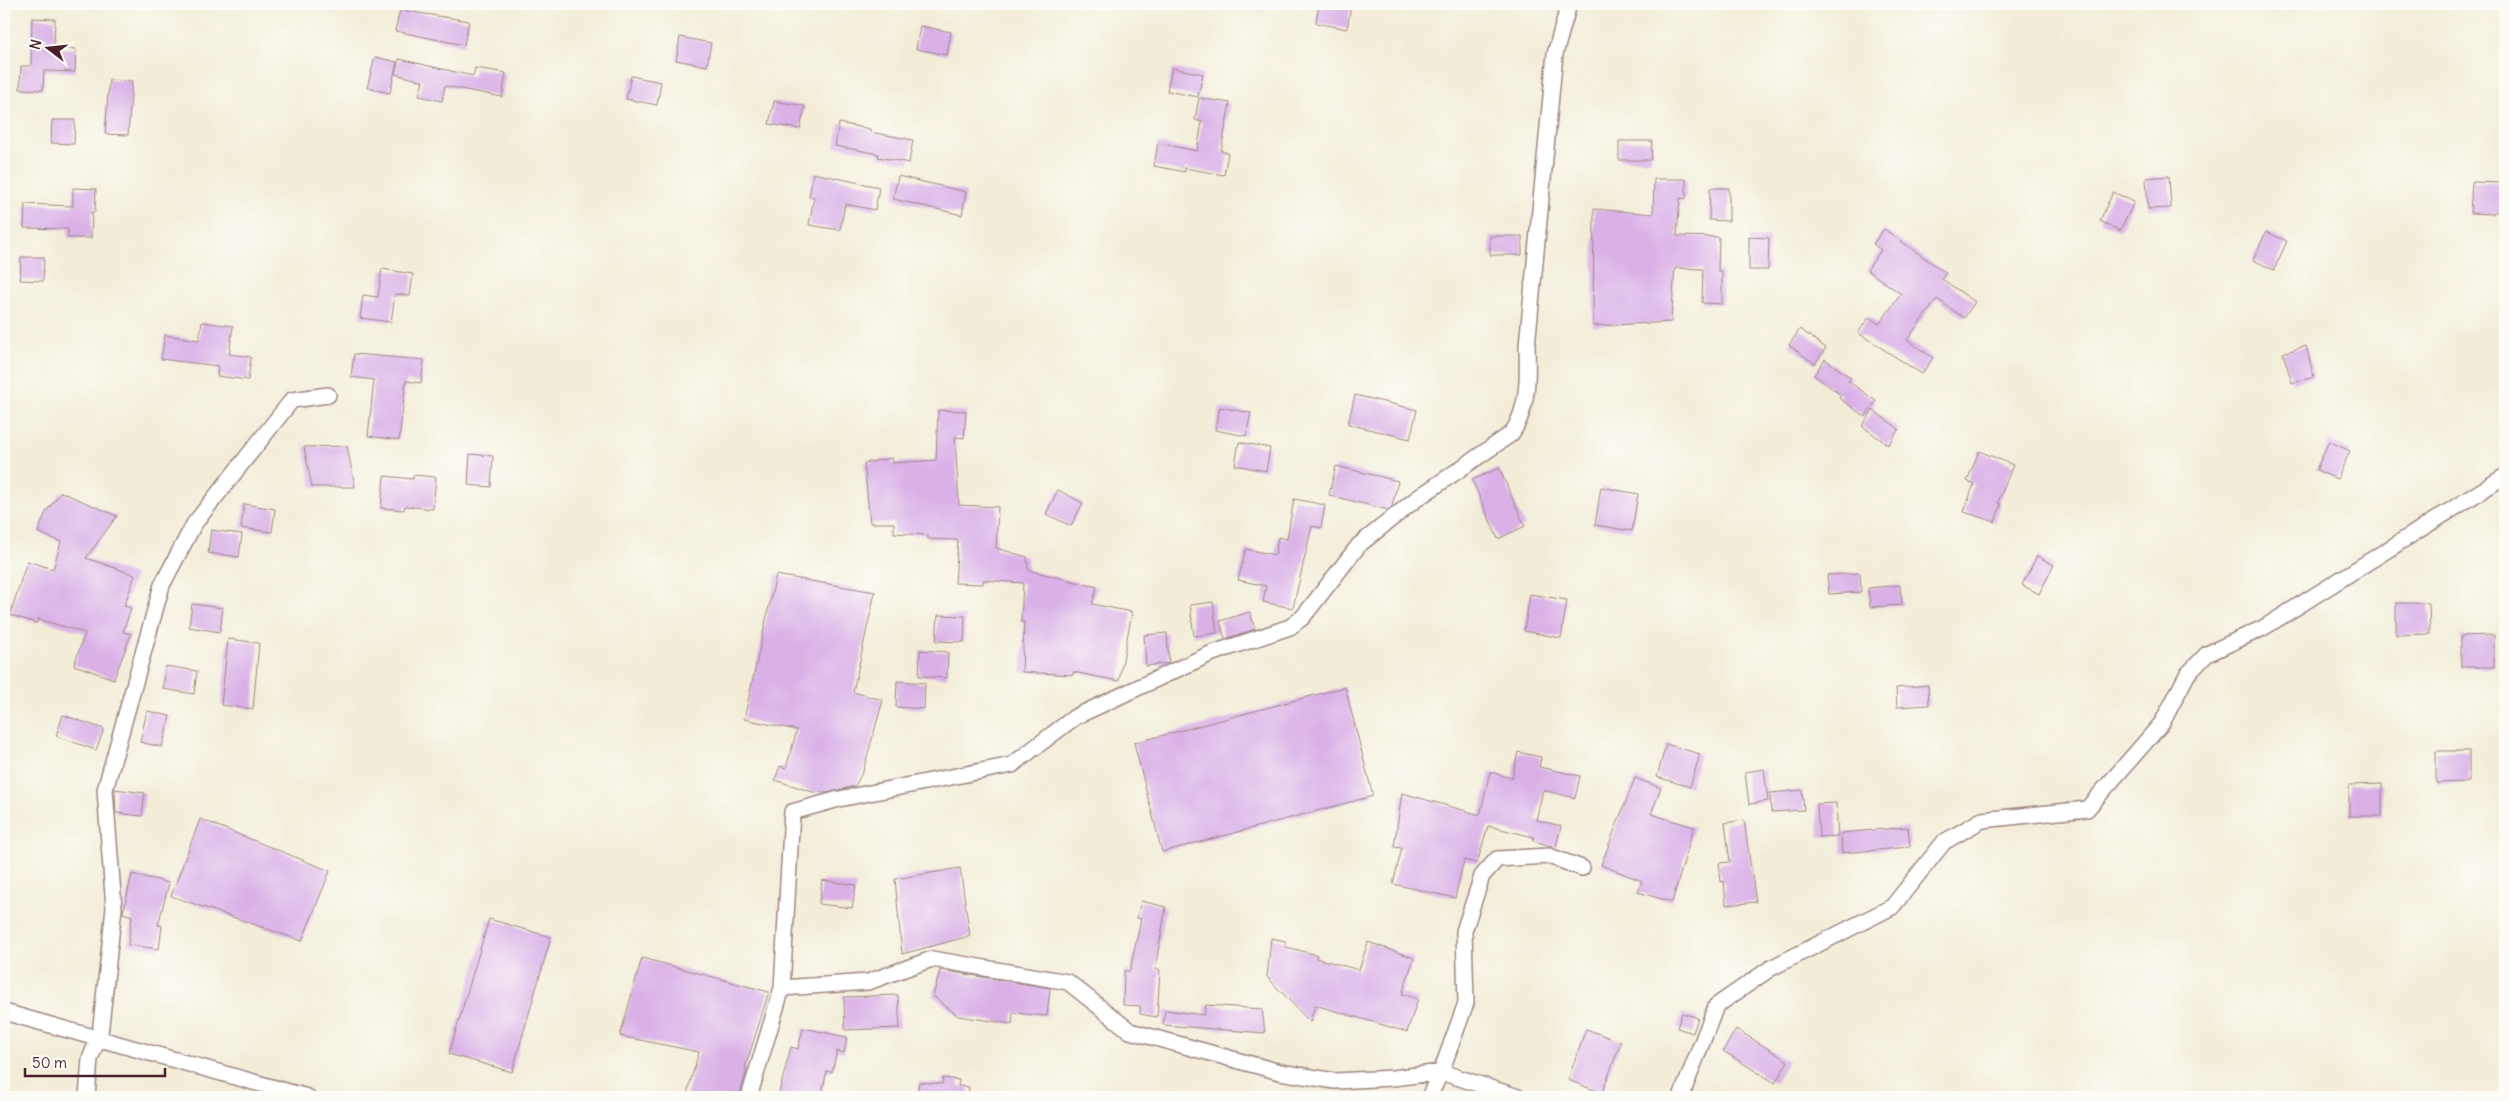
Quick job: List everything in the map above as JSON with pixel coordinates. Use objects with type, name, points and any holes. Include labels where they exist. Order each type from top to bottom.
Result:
[{"type":"street","points":[[749,1097],[782,988],[792,812],[839,799],[1012,765],[1075,717],[1210,654],[1290,627],[1304,617],[1359,545],[1415,500],[1511,434],[1519,424],[1528,381],[1527,346],[1555,54],[1569,4]]},
{"type":"street","points":[[87,1097],[90,1059],[100,1034],[114,908],[105,790],[162,585],[194,524],[292,400],[328,394]]},
{"type":"street","points":[[1681,1097],[1716,1006],[1771,968],[1892,907],[1944,842],[1982,820],[2087,809],[2162,723],[2187,675],[2206,654],[2263,628],[2505,476]]},
{"type":"street","points":[[1429,1097],[1441,1072],[1466,1003],[1464,931],[1482,876],[1497,859],[1549,856],[1582,868]]},
{"type":"street","points":[[782,988],[868,982],[932,958],[1068,982],[1130,1031],[1280,1072],[1335,1081],[1441,1072],[1518,1097]]},
{"type":"street","points":[[4,1012],[307,1097]]},
{"type":"building","points":[[1319,4],[1351,6],[1347,29],[1316,23]]},
{"type":"building","points":[[400,10],[469,21],[464,45],[395,31]]},
{"type":"building","points":[[32,18],[55,19],[54,48],[76,49],[75,72],[44,71],[43,90],[20,89],[21,66],[31,66]]},
{"type":"building","points":[[920,26],[951,32],[947,55],[916,49]]},
{"type":"building","points":[[680,37],[711,43],[707,66],[676,60]]},
{"type":"building","points":[[375,57],[397,62],[390,93],[367,88]]},
{"type":"building","points":[[399,59],[473,76],[475,68],[506,73],[502,97],[445,86],[442,101],[419,96],[423,81],[395,74]]},
{"type":"building","points":[[1172,68],[1203,74],[1198,97],[1167,91]]},
{"type":"building","points":[[631,76],[661,82],[657,105],[626,99]]},
{"type":"building","points":[[109,80],[132,81],[128,135],[105,134]]},
{"type":"building","points":[[1199,98],[1230,103],[1221,151],[1228,153],[1224,175],[1185,168],[1185,172],[1154,166],[1158,143],[1197,151],[1202,122],[1195,120]]},
{"type":"building","points":[[774,101],[805,106],[800,129],[769,124]]},
{"type":"building","points":[[52,120],[75,120],[74,144],[51,143]]},
{"type":"building","points":[[839,123],[870,129],[870,132],[913,140],[909,163],[878,157],[879,154],[835,146]]},
{"type":"building","points":[[1619,141],[1652,141],[1651,160],[1619,160]]},
{"type":"building","points":[[813,173],[879,187],[875,210],[845,204],[840,230],[809,225],[814,197],[809,197]]},
{"type":"building","points":[[898,176],[966,192],[962,215],[893,199]]},
{"type":"building","points":[[2169,176],[2171,208],[2148,209],[2146,178]]},
{"type":"building","points":[[1654,179],[1686,179],[1686,199],[1680,198],[1677,236],[1719,237],[1718,271],[1722,271],[1722,304],[1702,303],[1703,269],[1675,268],[1671,322],[1593,326],[1594,209],[1653,214]]},
{"type":"building","points":[[2472,182],[2505,183],[2505,212],[2493,212],[2493,214],[2470,213]]},
{"type":"building","points":[[73,188],[96,189],[95,212],[92,212],[91,238],[68,238],[68,229],[24,228],[25,204],[73,206]]},
{"type":"building","points":[[1710,188],[1729,188],[1729,221],[1709,220]]},
{"type":"building","points":[[2113,192],[2134,202],[2120,231],[2100,221]]},
{"type":"building","points":[[1884,229],[1946,273],[1942,279],[1975,302],[1964,318],[1937,299],[1907,340],[1933,358],[1922,374],[1858,333],[1869,317],[1879,324],[1901,294],[1867,270],[1881,250],[1873,244]]},
{"type":"building","points":[[2266,232],[2287,241],[2274,270],[2253,260]]},
{"type":"building","points":[[1490,236],[1522,236],[1522,255],[1490,255]]},
{"type":"building","points":[[1749,237],[1769,238],[1768,270],[1749,270]]},
{"type":"building","points":[[21,257],[44,257],[43,281],[20,280]]},
{"type":"building","points":[[382,269],[413,274],[410,296],[395,294],[391,322],[360,318],[363,295],[378,297]]},
{"type":"building","points":[[202,322],[233,326],[229,354],[251,357],[248,380],[217,376],[218,366],[161,359],[165,335],[199,340]]},
{"type":"building","points":[[1800,329],[1826,348],[1815,364],[1789,345]]},
{"type":"building","points":[[2306,346],[2314,377],[2292,383],[2283,353]]},
{"type":"building","points":[[354,354],[424,360],[421,383],[406,381],[399,440],[368,436],[374,380],[351,377]]},
{"type":"building","points":[[1825,359],[1851,378],[1848,381],[1876,401],[1865,417],[1839,398],[1841,395],[1814,375]]},
{"type":"building","points":[[1355,395],[1417,410],[1410,439],[1348,424]]},
{"type":"building","points":[[1220,407],[1251,413],[1246,436],[1215,430]]},
{"type":"building","points":[[938,410],[966,411],[964,438],[955,437],[959,505],[998,507],[996,548],[1027,557],[1028,570],[1097,587],[1092,604],[1132,612],[1119,681],[1073,672],[1073,675],[1022,672],[1024,622],[1021,622],[1023,583],[983,580],[983,584],[955,583],[958,540],[928,539],[928,535],[894,533],[894,523],[870,523],[864,463],[892,458],[892,463],[936,460]]},
{"type":"building","points":[[1873,410],[1899,429],[1888,445],[1862,426]]},
{"type":"building","points":[[2329,441],[2350,451],[2337,479],[2316,470]]},
{"type":"building","points":[[1239,442],[1270,448],[1266,471],[1235,465]]},
{"type":"building","points":[[347,446],[355,487],[312,487],[304,447]]},
{"type":"building","points":[[1979,451],[2013,465],[1998,503],[2001,504],[1995,522],[1964,512],[1974,484],[1967,481]]},
{"type":"building","points":[[470,454],[493,456],[491,487],[468,485]]},
{"type":"building","points":[[1336,466],[1398,481],[1392,507],[1388,510],[1329,495]]},
{"type":"building","points":[[1499,468],[1525,526],[1498,539],[1472,480]]},
{"type":"building","points":[[413,475],[436,477],[433,509],[405,506],[404,510],[381,508],[384,476],[413,479]]},
{"type":"building","points":[[1601,487],[1638,494],[1632,531],[1595,525]]},
{"type":"building","points":[[1058,490],[1083,503],[1071,526],[1046,514]]},
{"type":"building","points":[[61,492],[117,516],[86,558],[135,575],[124,606],[131,608],[123,632],[131,634],[114,679],[74,665],[85,633],[38,619],[37,623],[10,615],[27,561],[53,569],[61,542],[38,532],[46,512]]},
{"type":"building","points":[[1294,499],[1325,505],[1321,528],[1312,526],[1293,608],[1263,602],[1266,586],[1238,580],[1246,549],[1275,555],[1278,537],[1287,539]]},
{"type":"building","points":[[244,504],[275,509],[272,532],[241,528]]},
{"type":"building","points":[[211,530],[242,534],[239,557],[208,553]]},
{"type":"building","points":[[2037,556],[2054,565],[2039,594],[2022,585]]},
{"type":"building","points":[[1860,573],[1861,592],[1829,594],[1827,575]]},
{"type":"building","points":[[776,575],[875,592],[853,692],[883,700],[863,771],[855,786],[827,793],[813,792],[775,780],[780,766],[786,768],[797,730],[744,719]]},
{"type":"building","points":[[1900,585],[1902,605],[1870,607],[1868,588]]},
{"type":"building","points":[[1530,594],[1567,600],[1561,638],[1524,631]]},
{"type":"building","points":[[1213,602],[1217,633],[1194,636],[1190,605]]},
{"type":"building","points":[[2396,603],[2429,603],[2430,634],[2396,635]]},
{"type":"building","points":[[192,604],[223,608],[220,632],[189,627]]},
{"type":"building","points":[[1250,612],[1255,629],[1225,639],[1220,621]]},
{"type":"building","points":[[938,615],[965,616],[964,642],[936,641]]},
{"type":"building","points":[[1167,633],[1169,663],[1146,666],[1144,635]]},
{"type":"building","points":[[2494,635],[2494,667],[2461,667],[2461,636]]},
{"type":"building","points":[[228,639],[259,643],[253,709],[221,705]]},
{"type":"building","points":[[920,650],[948,652],[947,678],[919,676]]},
{"type":"building","points":[[166,666],[197,671],[194,694],[163,689]]},
{"type":"building","points":[[897,681],[925,683],[924,709],[896,707]]},
{"type":"building","points":[[1928,685],[1929,705],[1897,707],[1896,688]]},
{"type":"building","points":[[1345,687],[1373,796],[1162,852],[1134,743]]},
{"type":"building","points":[[147,711],[170,716],[162,747],[140,742]]},
{"type":"building","points":[[63,715],[104,729],[96,750],[56,736]]},
{"type":"building","points":[[1666,744],[1700,754],[1690,787],[1657,777]]},
{"type":"building","points":[[2436,751],[2469,751],[2469,782],[2436,783]]},
{"type":"building","points":[[1518,752],[1541,757],[1539,767],[1580,776],[1575,798],[1543,790],[1536,820],[1561,826],[1556,847],[1533,841],[1534,837],[1488,826],[1477,863],[1464,860],[1455,898],[1393,884],[1402,848],[1394,847],[1402,793],[1480,815],[1490,772],[1512,778]]},
{"type":"building","points":[[1764,769],[1768,801],[1749,804],[1745,772]]},
{"type":"building","points":[[1635,778],[1661,788],[1651,814],[1694,827],[1672,902],[1638,892],[1642,881],[1601,865]]},
{"type":"building","points":[[2382,784],[2382,816],[2349,816],[2349,785]]},
{"type":"building","points":[[115,789],[145,793],[142,816],[116,813]]},
{"type":"building","points":[[1802,790],[1804,810],[1771,812],[1770,793]]},
{"type":"building","points":[[1836,803],[1838,836],[1819,837],[1817,804]]},
{"type":"building","points":[[200,819],[330,871],[302,941],[171,896]]},
{"type":"building","points":[[1744,820],[1756,902],[1726,905],[1724,881],[1721,882],[1719,863],[1730,862],[1725,823]]},
{"type":"building","points":[[1908,827],[1910,847],[1842,853],[1841,833]]},
{"type":"building","points":[[960,868],[970,936],[902,954],[895,879]]},
{"type":"building","points":[[132,874],[169,883],[158,925],[162,926],[159,949],[128,945],[132,916],[123,913]]},
{"type":"building","points":[[822,880],[856,885],[852,908],[819,904]]},
{"type":"building","points":[[1141,901],[1166,907],[1155,969],[1160,970],[1157,1017],[1140,1014],[1140,1006],[1123,1005],[1124,971],[1130,971],[1141,919],[1137,918]]},
{"type":"building","points":[[489,919],[551,937],[512,1072],[449,1054]]},
{"type":"building","points":[[1271,938],[1285,941],[1286,947],[1317,955],[1316,958],[1359,970],[1368,942],[1414,958],[1402,994],[1418,999],[1407,1032],[1315,1005],[1310,1022],[1267,977]]},
{"type":"building","points":[[642,958],[769,992],[745,1068],[747,1069],[739,1097],[686,1097],[699,1052],[620,1036]]},
{"type":"building","points":[[940,970],[1050,988],[1047,1016],[1013,1013],[1012,1024],[958,1016],[933,996]]},
{"type":"building","points":[[898,995],[900,1028],[845,1030],[844,997]]},
{"type":"building","points":[[1206,1005],[1262,1009],[1265,1033],[1163,1025],[1165,1010],[1204,1015]]},
{"type":"building","points":[[1682,1013],[1698,1018],[1693,1033],[1677,1028]]},
{"type":"building","points":[[803,1028],[847,1037],[844,1053],[837,1051],[832,1072],[827,1071],[821,1097],[778,1097],[791,1047],[798,1049]]},
{"type":"building","points":[[1586,1029],[1621,1042],[1602,1093],[1568,1080]]},
{"type":"building","points":[[1736,1029],[1788,1061],[1775,1083],[1723,1051]]},
{"type":"building","points":[[943,1078],[959,1080],[958,1086],[969,1087],[968,1097],[917,1097],[919,1082],[942,1084]]}]
